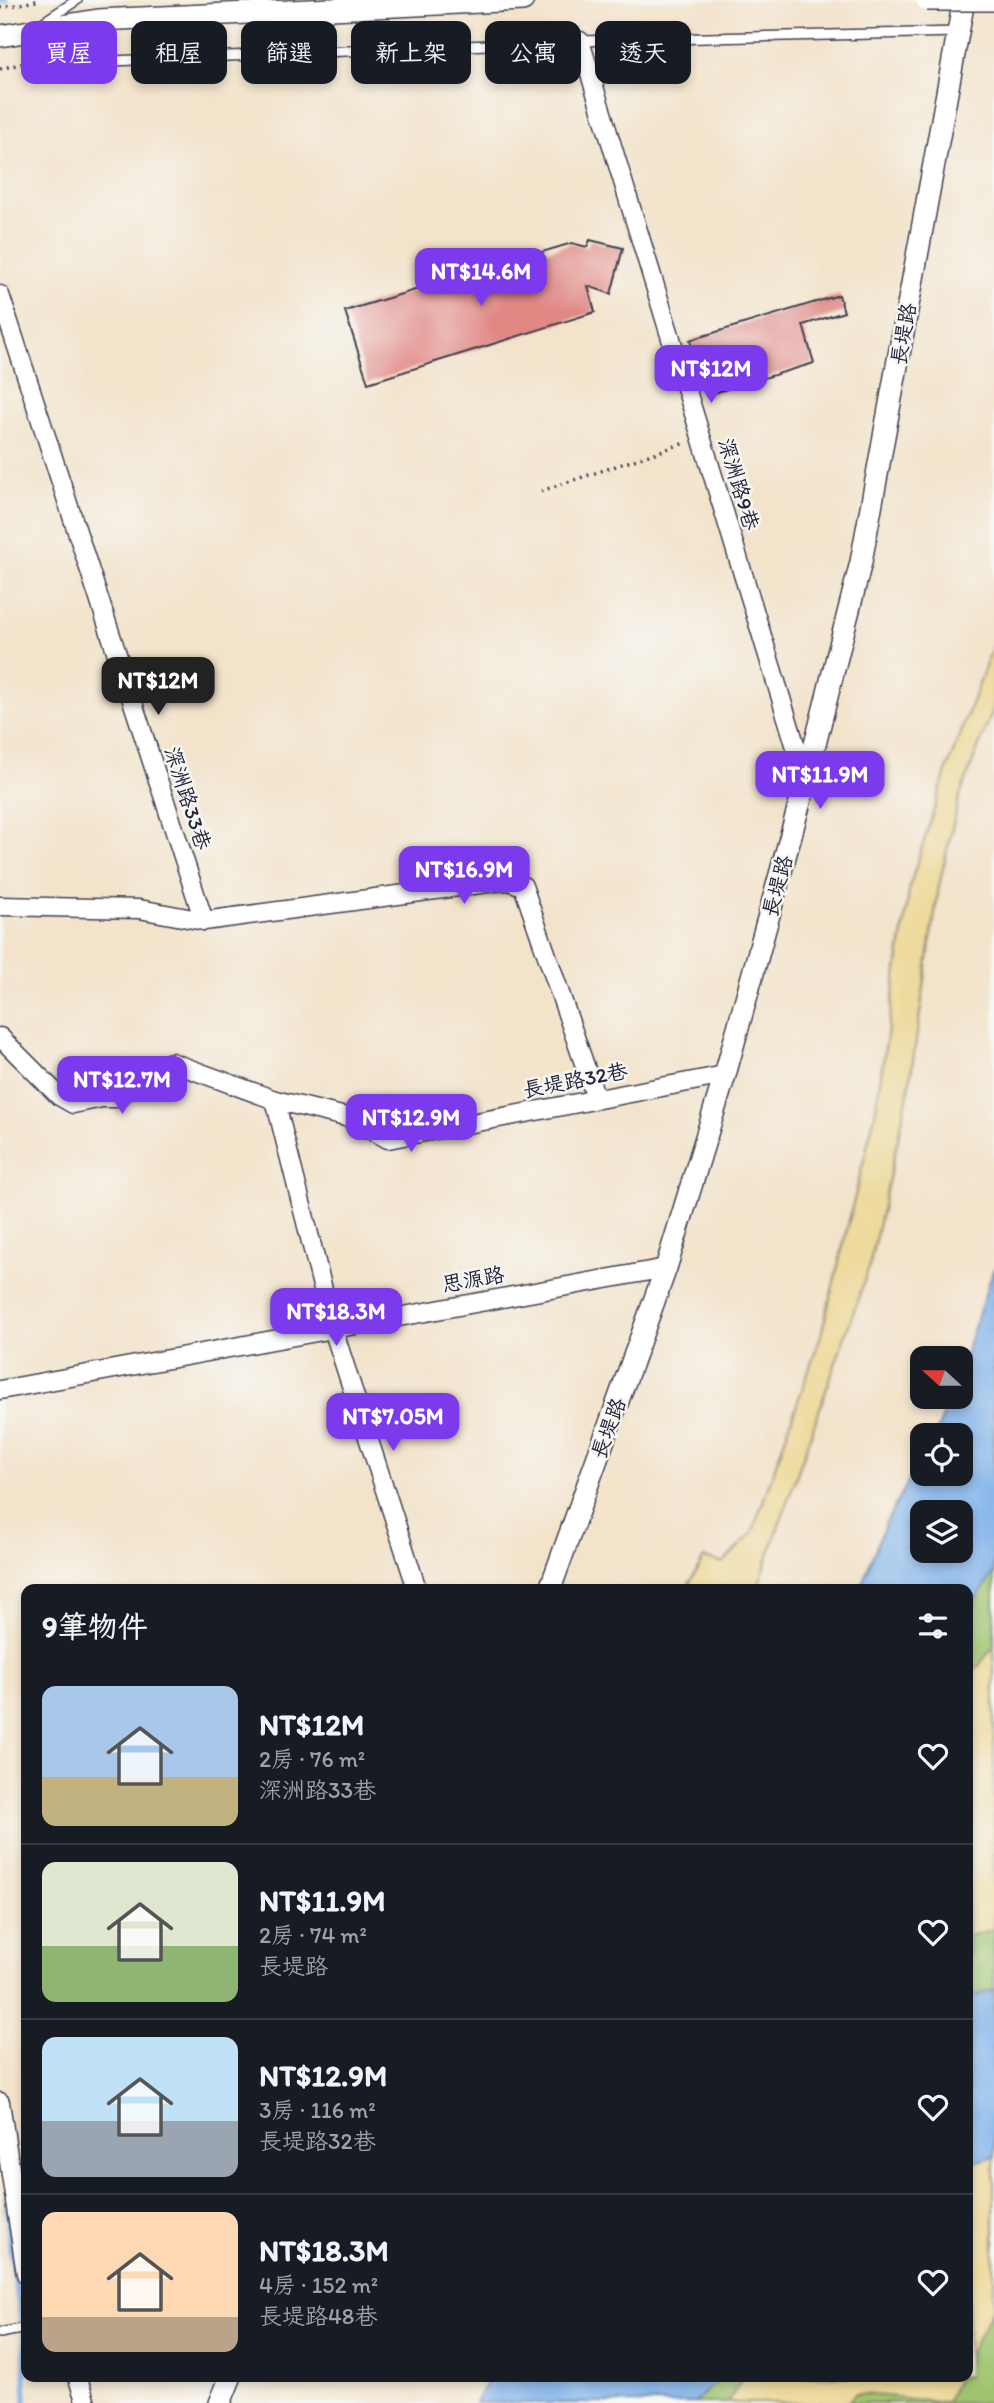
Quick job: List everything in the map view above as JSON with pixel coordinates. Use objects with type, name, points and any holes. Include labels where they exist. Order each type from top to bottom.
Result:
[{"type":"street","points":[[91,21],[523,0]]},
{"type":"street","points":[[927,0],[994,0]]},
{"type":"street","name":"長堤路","points":[[552,1584],[666,1268],[725,1075],[806,780],[861,562],[964,0]]},
{"type":"street","points":[[0,36],[21,32]]},
{"type":"street","name":"深洲路9巷","points":[[581,44],[806,780]]},
{"type":"street","name":"深洲路33巷","points":[[0,295],[204,920]]},
{"type":"street","points":[[0,906],[139,909],[204,920],[509,881],[523,886],[596,1098]]},
{"type":"street","name":"長堤路32巷","points":[[0,1037],[59,1096],[73,1104],[116,1098],[155,1066],[171,1062],[275,1100],[350,1118],[388,1139],[725,1075]]},
{"type":"street","points":[[275,1100],[333,1329],[415,1584]]},
{"type":"street","name":"思源路","points":[[0,1390],[666,1268]]},
{"type":"street","points":[[0,2102],[21,2241]]},
{"type":"street","points":[[79,2382],[86,2403]]},
{"type":"street","points":[[220,2403],[229,2382]]},
{"type":"lane","points":[[46,21],[77,0]]},
{"type":"lane","points":[[581,41],[959,32]]},
{"type":"lane","points":[[117,61],[485,45]]},
{"type":"lane","points":[[0,2333],[21,2329]]},
{"type":"path","points":[[0,8],[41,0]]},
{"type":"path","points":[[0,69],[21,64]]},
{"type":"path","points":[[541,491],[701,438]]},
{"type":"green space","points":[[994,1465],[994,1646],[973,1673],[973,1584],[947,1584],[955,1563],[973,1563],[973,1518]]},
{"type":"green space","points":[[994,1929],[994,2029],[973,2038],[973,1935]]},
{"type":"green space","points":[[992,2306],[994,2403],[848,2403],[856,2393],[946,2402],[956,2382],[973,2382],[973,2346]]},
{"type":"green space","points":[[626,2382],[740,2382],[728,2403],[620,2403]]},
{"type":"sand","points":[[994,643],[994,707],[959,798],[939,886],[908,1094],[869,1267],[759,1584],[689,1584],[704,1558],[723,1563],[752,1533],[821,1335],[875,1114],[910,885],[947,769]]},
{"type":"sand","points":[[994,1646],[994,1929],[973,1935],[973,1673]]},
{"type":"sand","points":[[994,2156],[994,2306],[973,2347],[973,2162]]},
{"type":"sand","points":[[740,2382],[956,2382],[946,2402],[856,2393],[848,2403],[728,2403]]},
{"type":"water","points":[[994,1267],[994,1572],[973,1604],[973,1584],[862,1584],[886,1522],[910,1479],[910,1486],[973,1486],[973,1423],[940,1423],[946,1409],[973,1409],[973,1346],[968,1346]]},
{"type":"water","points":[[994,1990],[994,2156],[973,2162],[973,1996]]},
{"type":"water","points":[[486,2382],[716,2382],[694,2403],[475,2403]]},
{"type":"building","points":[[590,240],[623,248],[611,294],[588,286],[595,312],[368,383],[345,311],[572,243],[587,247]]},
{"type":"building","points":[[839,295],[844,312],[803,325],[814,363],[707,395],[690,340]]},
{"type":"waterway","points":[[0,1],[6,0]]},
{"type":"waterway","points":[[6,2198],[10,2251],[21,2316]]},
{"type":"waterway","points":[[25,2382],[25,2403]]}]
